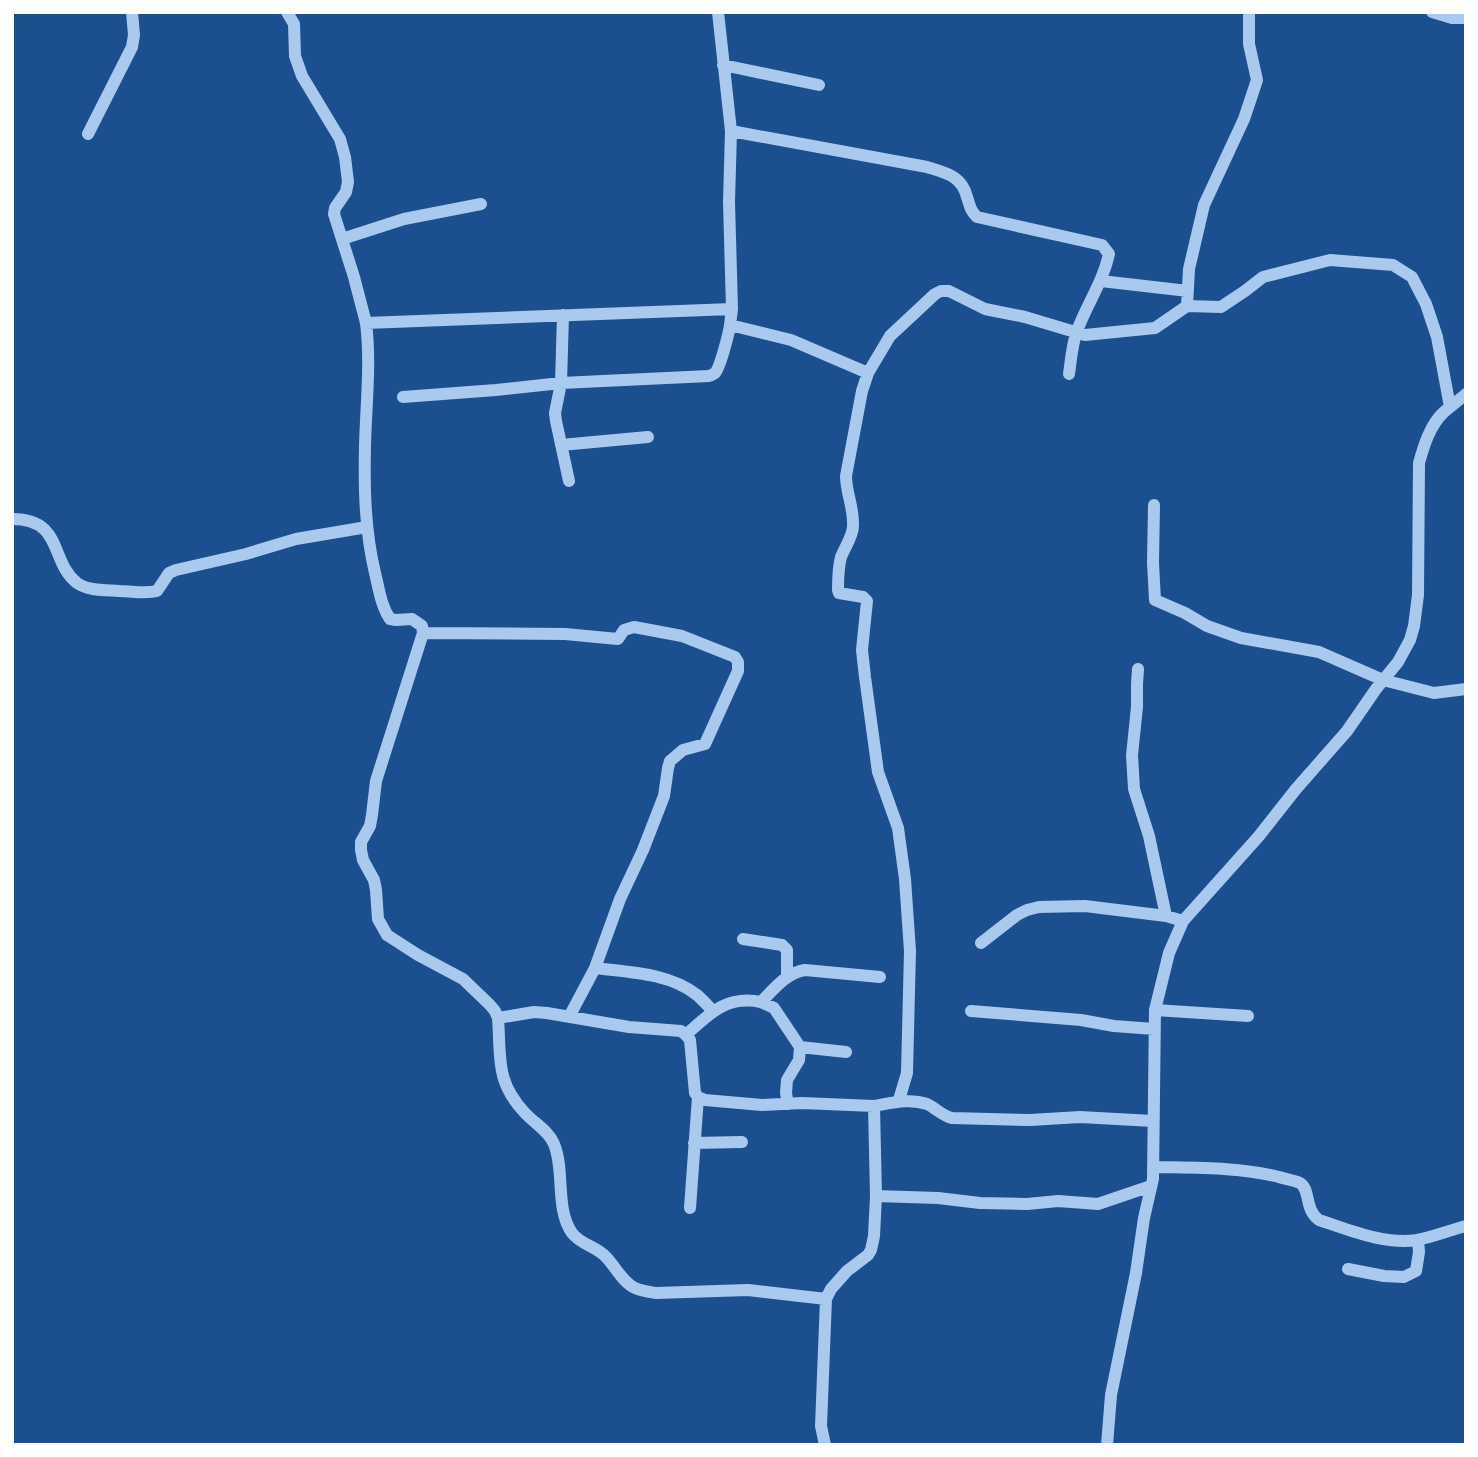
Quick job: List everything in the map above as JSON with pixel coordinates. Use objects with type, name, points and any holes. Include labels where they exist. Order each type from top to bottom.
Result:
[{"type":"street","points":[[88,134],[132,47],[132,12]]},
{"type":"street","points":[[287,12],[294,24],[295,56],[302,76],[340,139],[345,156],[348,182],[346,192],[334,214],[366,323],[368,371],[364,490],[374,568],[386,614],[390,619],[412,619],[419,622],[423,633],[376,781],[370,826],[361,842],[363,860],[374,880],[378,919],[387,935],[463,979],[495,1011],[498,1018],[503,1082],[512,1099],[554,1143],[565,1216],[570,1230],[579,1240],[604,1254],[628,1284],[656,1293],[748,1290],[826,1299]]},
{"type":"street","points":[[403,397],[561,383],[709,376],[715,373],[729,335],[732,309],[729,202],[731,131],[718,12]]},
{"type":"street","points":[[1186,306],[1189,269],[1204,205],[1244,119],[1257,80],[1249,44],[1249,12]]},
{"type":"street","points":[[1432,12],[1452,18],[1466,18]]},
{"type":"street","points":[[723,65],[819,85]]},
{"type":"street","points":[[731,131],[927,167],[952,175],[963,183],[970,210],[977,217],[1102,245],[1110,254],[1101,281],[1076,332],[1069,374]]},
{"type":"street","points":[[342,239],[404,219],[481,204]]},
{"type":"street","points":[[900,1100],[907,1073],[911,964],[905,879],[898,828],[878,772],[865,677],[862,650],[867,601],[863,597],[839,593],[838,590],[840,560],[853,527],[846,476],[862,391],[868,373],[890,336],[941,291],[949,291],[985,309],[1025,317],[1085,335],[1155,328],[1186,306],[1221,307],[1263,277],[1330,260],[1393,265],[1412,277],[1426,304],[1437,337],[1450,407]]},
{"type":"street","points":[[1101,281],[1188,291]]},
{"type":"street","points":[[366,323],[732,309]]},
{"type":"street","points":[[563,315],[561,383],[555,421],[569,481]]},
{"type":"street","points":[[730,325],[791,340],[868,373]]},
{"type":"street","points":[[1107,1445],[1111,1395],[1151,1186],[1154,1029],[1169,953],[1183,921],[1347,731],[1398,662],[1410,640],[1418,595],[1419,463],[1423,446],[1437,420],[1466,394]]},
{"type":"street","points":[[561,445],[648,437]]},
{"type":"street","points":[[1154,505],[1155,600],[1207,626],[1241,638],[1319,652],[1383,680],[1434,693],[1466,689]]},
{"type":"street","points":[[12,519],[29,520],[44,528],[77,583],[99,589],[145,592],[157,591],[169,573],[176,570],[296,539],[367,527]]},
{"type":"street","points":[[423,633],[565,634],[618,639],[624,630],[634,627],[682,636],[735,657],[738,662],[738,671],[705,744],[683,750],[670,761],[664,796],[643,850],[620,899],[595,968],[569,1017]]},
{"type":"street","points":[[1138,669],[1132,755],[1134,789],[1149,836],[1166,916]]},
{"type":"street","points":[[981,943],[1017,915],[1039,907],[1085,906],[1166,916],[1183,921]]},
{"type":"street","points":[[743,939],[782,945],[788,953],[787,976]]},
{"type":"street","points":[[595,968],[633,972],[671,981],[695,993],[713,1011]]},
{"type":"street","points":[[761,1002],[794,971],[880,977]]},
{"type":"street","points":[[686,1035],[713,1011],[734,1002],[761,1002],[774,1008],[800,1047],[799,1060],[787,1080],[788,1104]]},
{"type":"street","points":[[1156,1010],[1248,1016]]},
{"type":"street","points":[[971,1011],[1154,1029]]},
{"type":"street","points":[[498,1018],[534,1012],[629,1027],[681,1031],[686,1035],[690,1041],[693,1088],[698,1097],[690,1208]]},
{"type":"street","points":[[800,1047],[846,1052]]},
{"type":"street","points":[[698,1097],[705,1100],[762,1105],[802,1103],[874,1106],[900,1100],[925,1104],[952,1118],[1030,1120],[1080,1117],[1153,1121]]},
{"type":"street","points":[[825,1445],[821,1426],[826,1299],[847,1271],[871,1250],[876,1196],[874,1106]]},
{"type":"street","points":[[694,1143],[742,1142]]},
{"type":"street","points":[[1153,1167],[1260,1172],[1299,1182],[1306,1189],[1312,1215],[1319,1220],[1372,1237],[1395,1241],[1418,1240],[1466,1226]]},
{"type":"street","points":[[876,1196],[938,1198],[979,1203],[1027,1204],[1058,1201],[1088,1205],[1151,1186]]},
{"type":"street","points":[[1348,1269],[1404,1277],[1416,1271],[1418,1240]]}]
